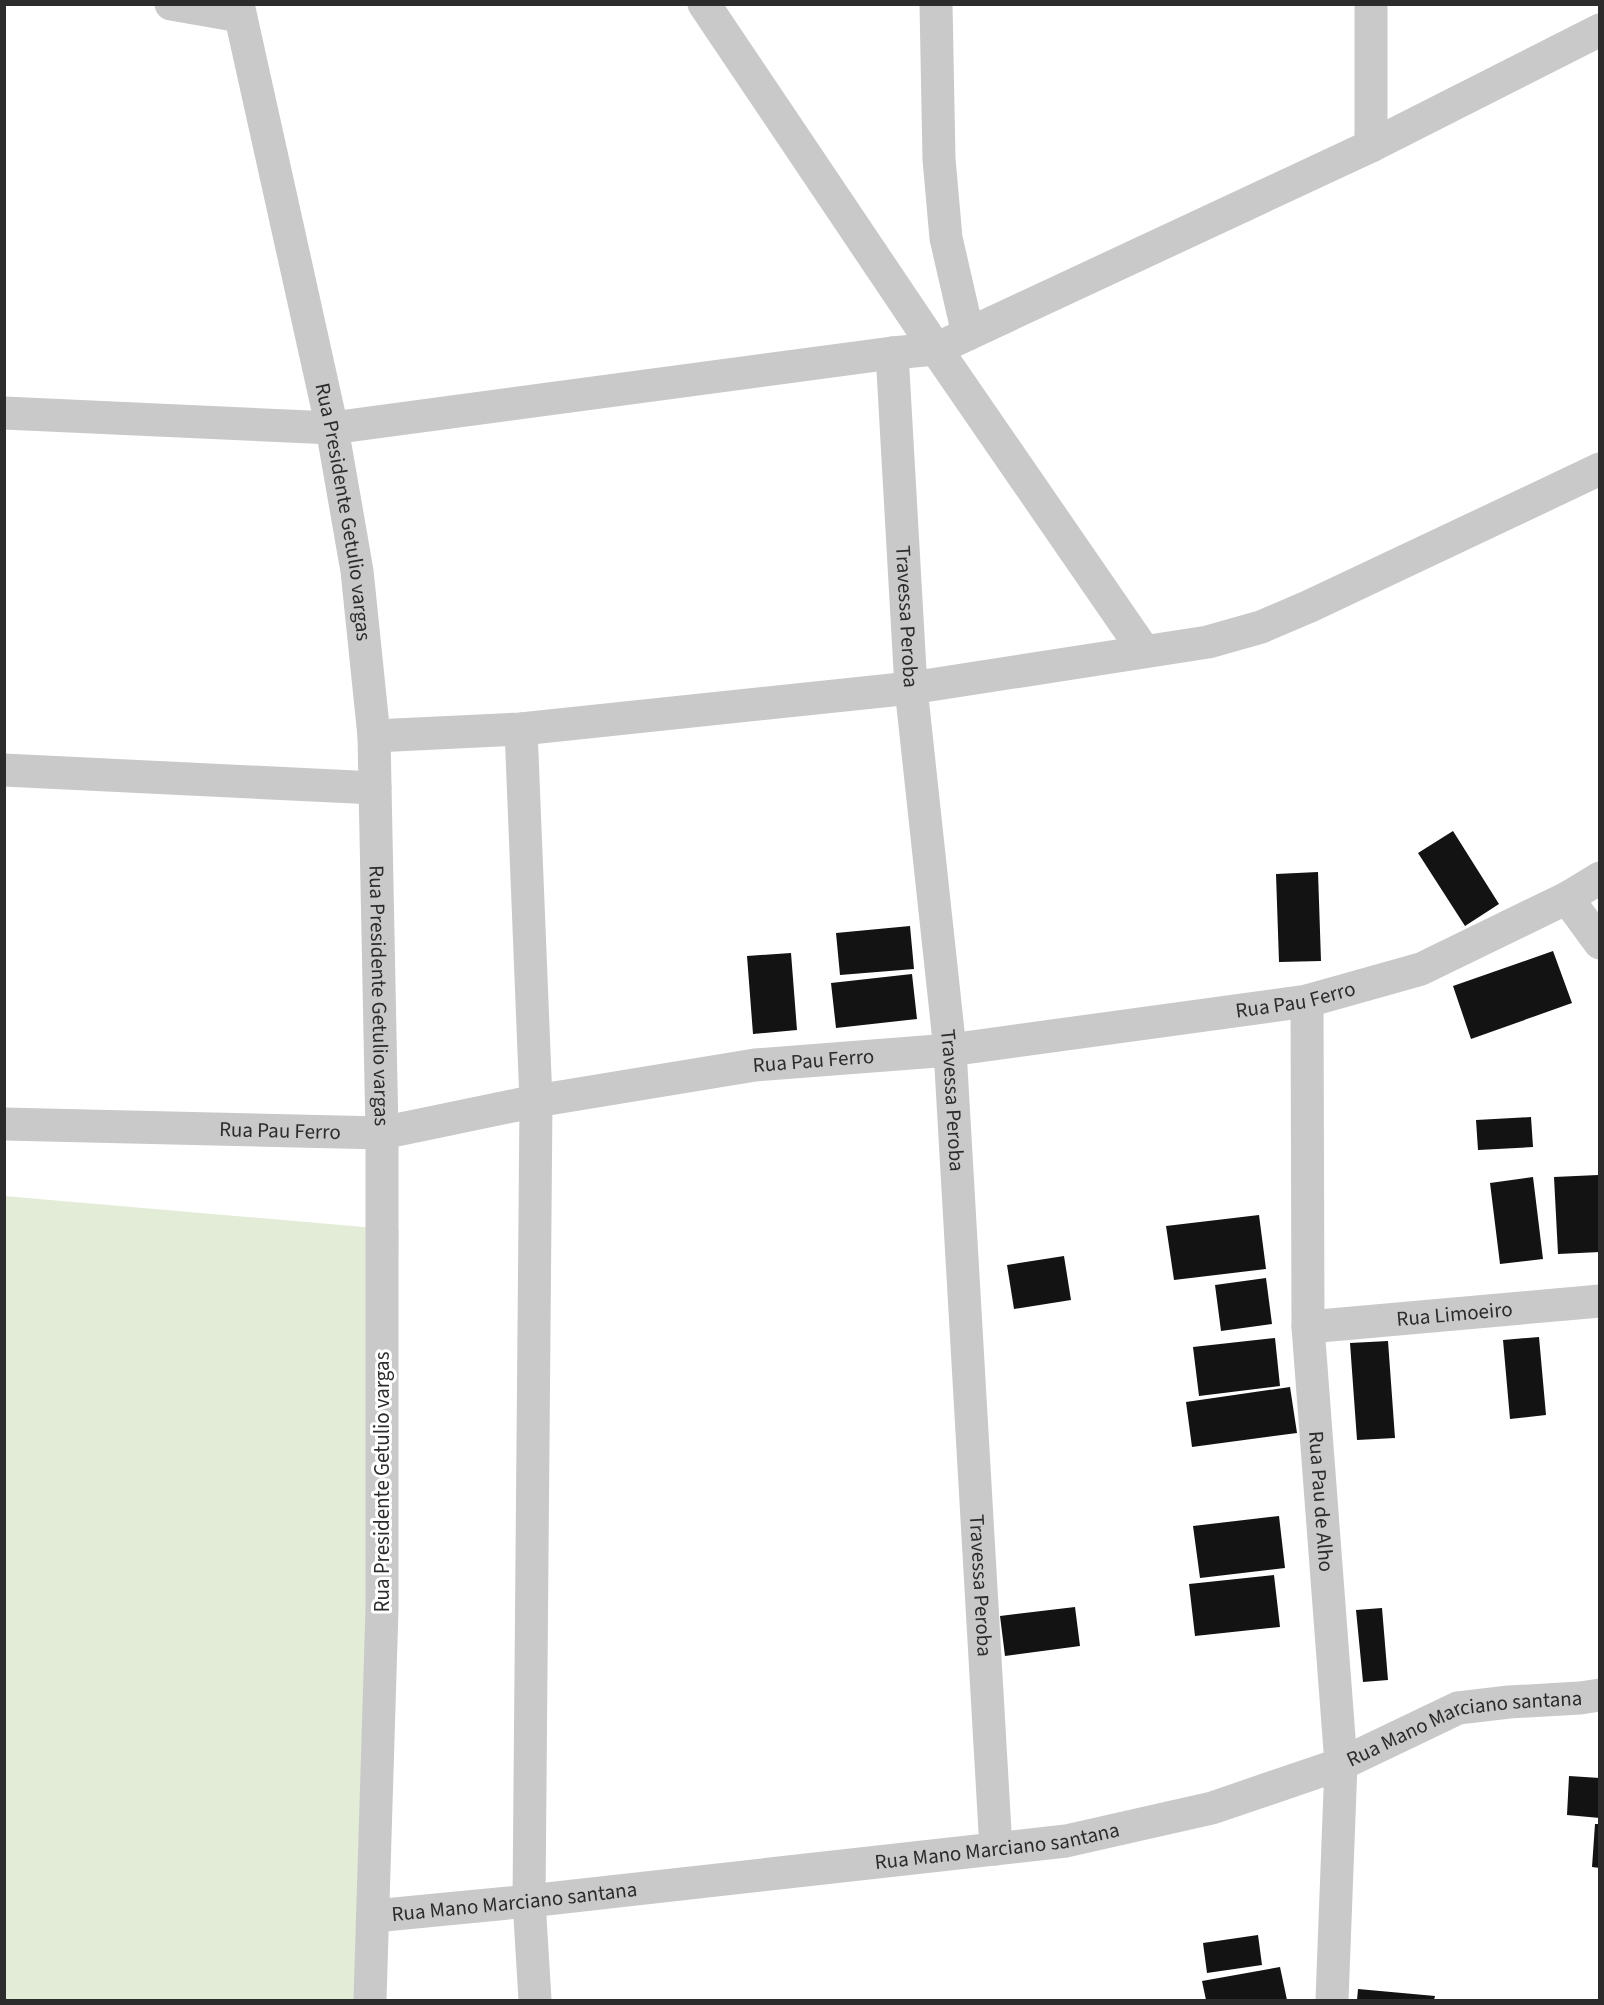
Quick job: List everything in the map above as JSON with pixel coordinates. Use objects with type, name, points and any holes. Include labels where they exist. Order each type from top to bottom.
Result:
[{"type":"street","points":[[171,4],[239,10]]},
{"type":"street","points":[[704,4],[936,349],[1144,651]]},
{"type":"street","points":[[936,4],[939,159],[946,238],[968,334]]},
{"type":"street","points":[[1371,4],[1371,147]]},
{"type":"street","name":"Rua Presidente Getulio vargas","points":[[239,10],[332,428],[357,571],[374,736],[382,1133],[382,1609],[370,2001]]},
{"type":"street","points":[[4,413],[332,428],[936,349],[1371,147],[1599,30]]},
{"type":"street","name":"Travessa Peroba","points":[[892,353],[911,687],[950,1050],[996,1849]]},
{"type":"street","points":[[374,736],[521,729],[911,687],[1208,642],[1261,627],[1320,601],[1599,469]]},
{"type":"street","points":[[521,729],[536,1101],[529,1901],[535,2001]]},
{"type":"street","points":[[4,770],[375,788]]},
{"type":"street","name":"Rua Pau Ferro","points":[[4,1124],[382,1133],[536,1101],[755,1065],[950,1050],[1307,1001],[1421,969],[1567,898],[1599,878]]},
{"type":"street","points":[[1567,898],[1599,943]]},
{"type":"street","name":"Rua Pau de Alho","points":[[1307,1001],[1308,1327],[1341,1764],[1332,2001]]},
{"type":"street","name":"Rua Limoeiro","points":[[1308,1327],[1599,1301]]},
{"type":"street","name":"Rua Mano Marciano santana","points":[[374,1916],[1066,1841],[1212,1808],[1341,1764],[1458,1708],[1599,1695]]},
{"type":"green space","points":[[4,1196],[399,1230],[376,2000],[5,2000]]},
{"type":"building","points":[[1453,831],[1499,904],[1465,926],[1418,853]]},
{"type":"building","points":[[1318,872],[1321,961],[1279,962],[1276,874]]},
{"type":"building","points":[[910,926],[914,969],[840,975],[836,933]]},
{"type":"building","points":[[1553,951],[1572,1003],[1471,1039],[1453,986]]},
{"type":"building","points":[[791,953],[797,1030],[753,1034],[747,956]]},
{"type":"building","points":[[912,974],[917,1019],[836,1028],[831,983]]},
{"type":"building","points":[[1531,1117],[1533,1147],[1478,1150],[1476,1120]]},
{"type":"building","points":[[1598,1175],[1600,1252],[1558,1254],[1554,1177]]},
{"type":"building","points":[[1533,1177],[1543,1259],[1500,1264],[1490,1183]]},
{"type":"building","points":[[1259,1215],[1266,1269],[1174,1280],[1166,1226]]},
{"type":"building","points":[[1064,1256],[1071,1300],[1014,1309],[1007,1265]]},
{"type":"building","points":[[1266,1278],[1272,1324],[1221,1331],[1215,1285]]},
{"type":"building","points":[[1539,1337],[1546,1415],[1510,1419],[1503,1340]]},
{"type":"building","points":[[1275,1338],[1280,1386],[1199,1396],[1193,1347]]},
{"type":"building","points":[[1388,1341],[1395,1438],[1357,1440],[1350,1343]]},
{"type":"building","points":[[1290,1387],[1297,1433],[1192,1447],[1186,1402]]},
{"type":"building","points":[[1279,1516],[1285,1568],[1200,1578],[1193,1526]]},
{"type":"building","points":[[1274,1575],[1280,1627],[1195,1636],[1189,1584]]},
{"type":"building","points":[[1075,1607],[1080,1646],[1005,1656],[1000,1616]]},
{"type":"building","points":[[1382,1608],[1388,1680],[1363,1682],[1356,1610]]},
{"type":"building","points":[[1569,1776],[1600,1778],[1600,1818],[1567,1815]]},
{"type":"building","points":[[1595,1824],[1600,1824],[1600,1868],[1592,1867]]},
{"type":"building","points":[[1258,1935],[1262,1965],[1207,1973],[1203,1943]]},
{"type":"building","points":[[1280,1967],[1287,2000],[1206,2000],[1202,1981]]},
{"type":"building","points":[[1358,1989],[1435,1996],[1434,2000],[1357,2000]]}]
